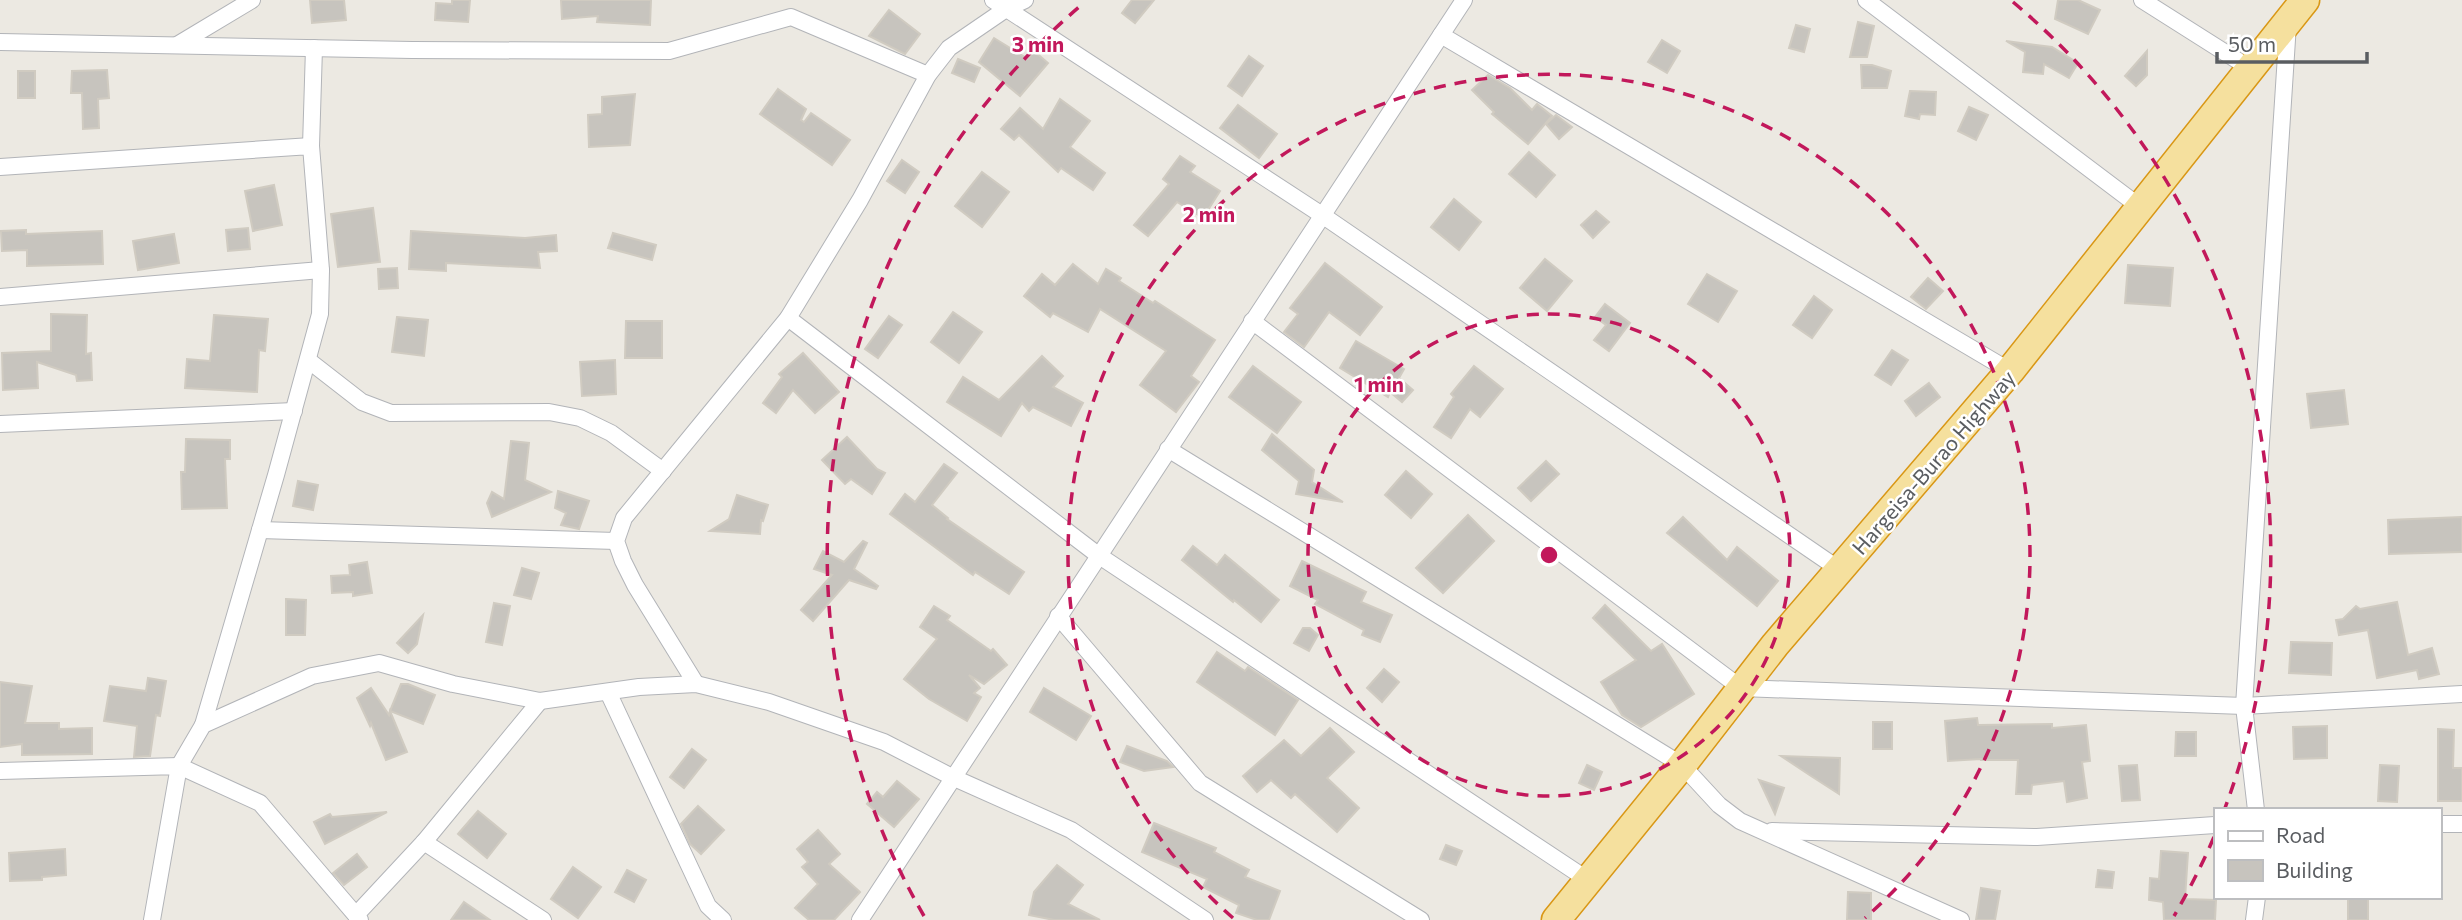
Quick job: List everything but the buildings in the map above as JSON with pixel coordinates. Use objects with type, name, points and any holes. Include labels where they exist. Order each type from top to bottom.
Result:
[{"type":"highway","name":"Hargeisa-Burao Highway","points":[[1556,920],[1775,645],[2010,371],[2305,0]]},
{"type":"street","points":[[177,45],[251,0]]},
{"type":"street","points":[[696,684],[623,561],[617,541],[624,518],[788,318],[860,200],[928,75],[949,48],[1000,5],[1026,0]]},
{"type":"street","points":[[860,920],[1464,0]]},
{"type":"street","points":[[1866,0],[2140,207]]},
{"type":"street","points":[[2141,0],[2251,69]]},
{"type":"street","points":[[1000,5],[1322,215],[1840,570]]},
{"type":"street","points":[[0,42],[668,51],[791,17],[928,75]]},
{"type":"street","points":[[2256,808],[2245,706],[2288,22]]},
{"type":"street","points":[[1441,35],[2010,371]]},
{"type":"street","points":[[152,920],[179,766],[203,724],[320,314],[321,270],[311,146],[314,48]]},
{"type":"street","points":[[0,167],[311,146]]},
{"type":"street","points":[[0,297],[321,270]]},
{"type":"street","points":[[788,318],[1098,555],[1588,880]]},
{"type":"street","points":[[1252,321],[1741,688],[2245,706],[2462,694]]},
{"type":"street","points":[[308,360],[362,402],[391,413],[549,412],[580,418],[611,433],[663,471]]},
{"type":"street","points":[[0,424],[294,411]]},
{"type":"street","points":[[1168,449],[1682,765],[1719,805],[1740,821],[1961,920]]},
{"type":"street","points":[[260,530],[617,541]]},
{"type":"street","points":[[1058,616],[1200,783],[1421,920]]},
{"type":"street","points":[[203,724],[312,676],[380,663],[453,684],[540,701],[639,687],[696,684],[769,702],[884,742],[952,777],[1071,830],[1205,920]]},
{"type":"street","points":[[608,692],[708,906],[723,920]]},
{"type":"street","points":[[0,771],[179,766],[260,803],[358,918],[540,701]]},
{"type":"street","points":[[2441,824],[2462,824]]},
{"type":"street","points":[[1763,831],[2038,837],[2214,825]]},
{"type":"street","points":[[424,842],[542,920]]},
{"type":"street","points":[[2254,920],[2257,899]]}]
